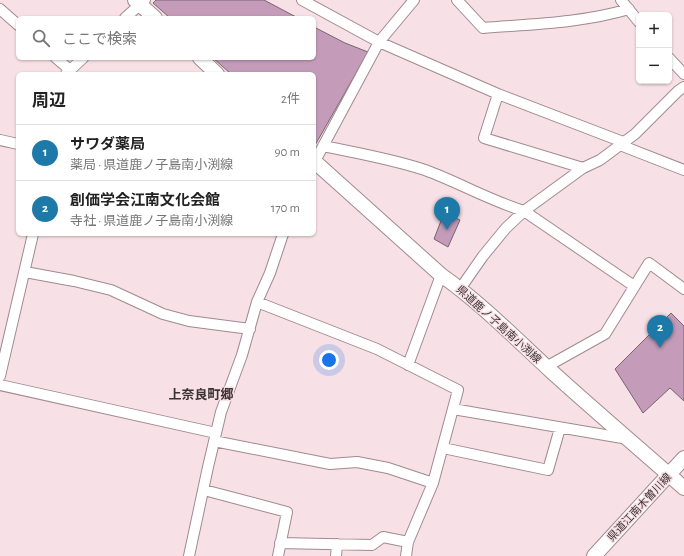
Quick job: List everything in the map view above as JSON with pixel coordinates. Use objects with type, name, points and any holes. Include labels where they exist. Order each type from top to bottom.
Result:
[{"type":"main road","points":[[140,1],[153,16]]},
{"type":"main road","points":[[202,60],[216,72]]},
{"type":"main road","name":"県道鹿ノ子島南小渕線","points":[[316,164],[441,275],[491,315],[546,367],[684,488]]},
{"type":"main road","name":"県道江南木曽川線","points":[[594,556],[684,458]]},
{"type":"street","points":[[302,0],[379,42],[498,94],[684,170]]},
{"type":"street","points":[[316,158],[379,42],[414,0]]},
{"type":"street","points":[[457,0],[483,28],[553,23],[613,14],[629,9]]},
{"type":"street","points":[[621,0],[636,18]]},
{"type":"street","points":[[127,16],[140,1]]},
{"type":"street","points":[[0,9],[16,23]]},
{"type":"street","points":[[58,60],[68,72],[81,60]]},
{"type":"street","points":[[672,61],[684,74]]},
{"type":"street","points":[[460,289],[483,256],[506,228],[524,211],[584,168],[600,160],[635,134],[678,91],[684,87]]},
{"type":"street","points":[[498,94],[484,138],[584,168]]},
{"type":"street","points":[[0,140],[16,144]]},
{"type":"street","points":[[323,146],[398,162],[425,170],[506,206],[524,211],[634,286]]},
{"type":"street","points":[[0,376],[33,236]]},
{"type":"street","points":[[189,556],[221,412],[242,355],[257,302],[270,273],[282,236]]},
{"type":"street","points":[[546,367],[605,334],[649,263],[684,289]]},
{"type":"street","points":[[25,272],[74,281],[111,290],[163,314],[189,321],[250,329]]},
{"type":"street","points":[[408,365],[441,275]]},
{"type":"street","points":[[257,302],[377,350],[458,390],[433,483],[408,542],[406,556]]},
{"type":"street","points":[[0,385],[330,464],[357,462],[380,466],[433,483]]},
{"type":"street","points":[[453,409],[628,439]]},
{"type":"street","points":[[443,448],[548,470],[560,428]]},
{"type":"street","points":[[668,474],[684,479]]},
{"type":"street","points":[[204,490],[287,512],[278,556]]},
{"type":"street","points":[[280,544],[372,545],[383,537],[408,542]]},
{"type":"street","points":[[336,556],[337,544]]},
{"type":"building","points":[[156,0],[264,0],[294,16],[168,16],[153,3]]},
{"type":"building","points":[[316,28],[345,43],[368,52],[316,143],[316,72],[229,72],[215,60],[316,60]]},
{"type":"building","points":[[444,213],[460,220],[448,247],[434,239]]},
{"type":"building","points":[[671,313],[684,326],[684,401],[670,388],[643,413],[615,369]]},
{"type":"place","name":"サワダ薬局","points":[[447,230]]},
{"type":"place","name":"創価学会江南文化会館","points":[[660,348]]},
{"type":"district","name":"上奈良町郷","points":[[201,394]]}]
